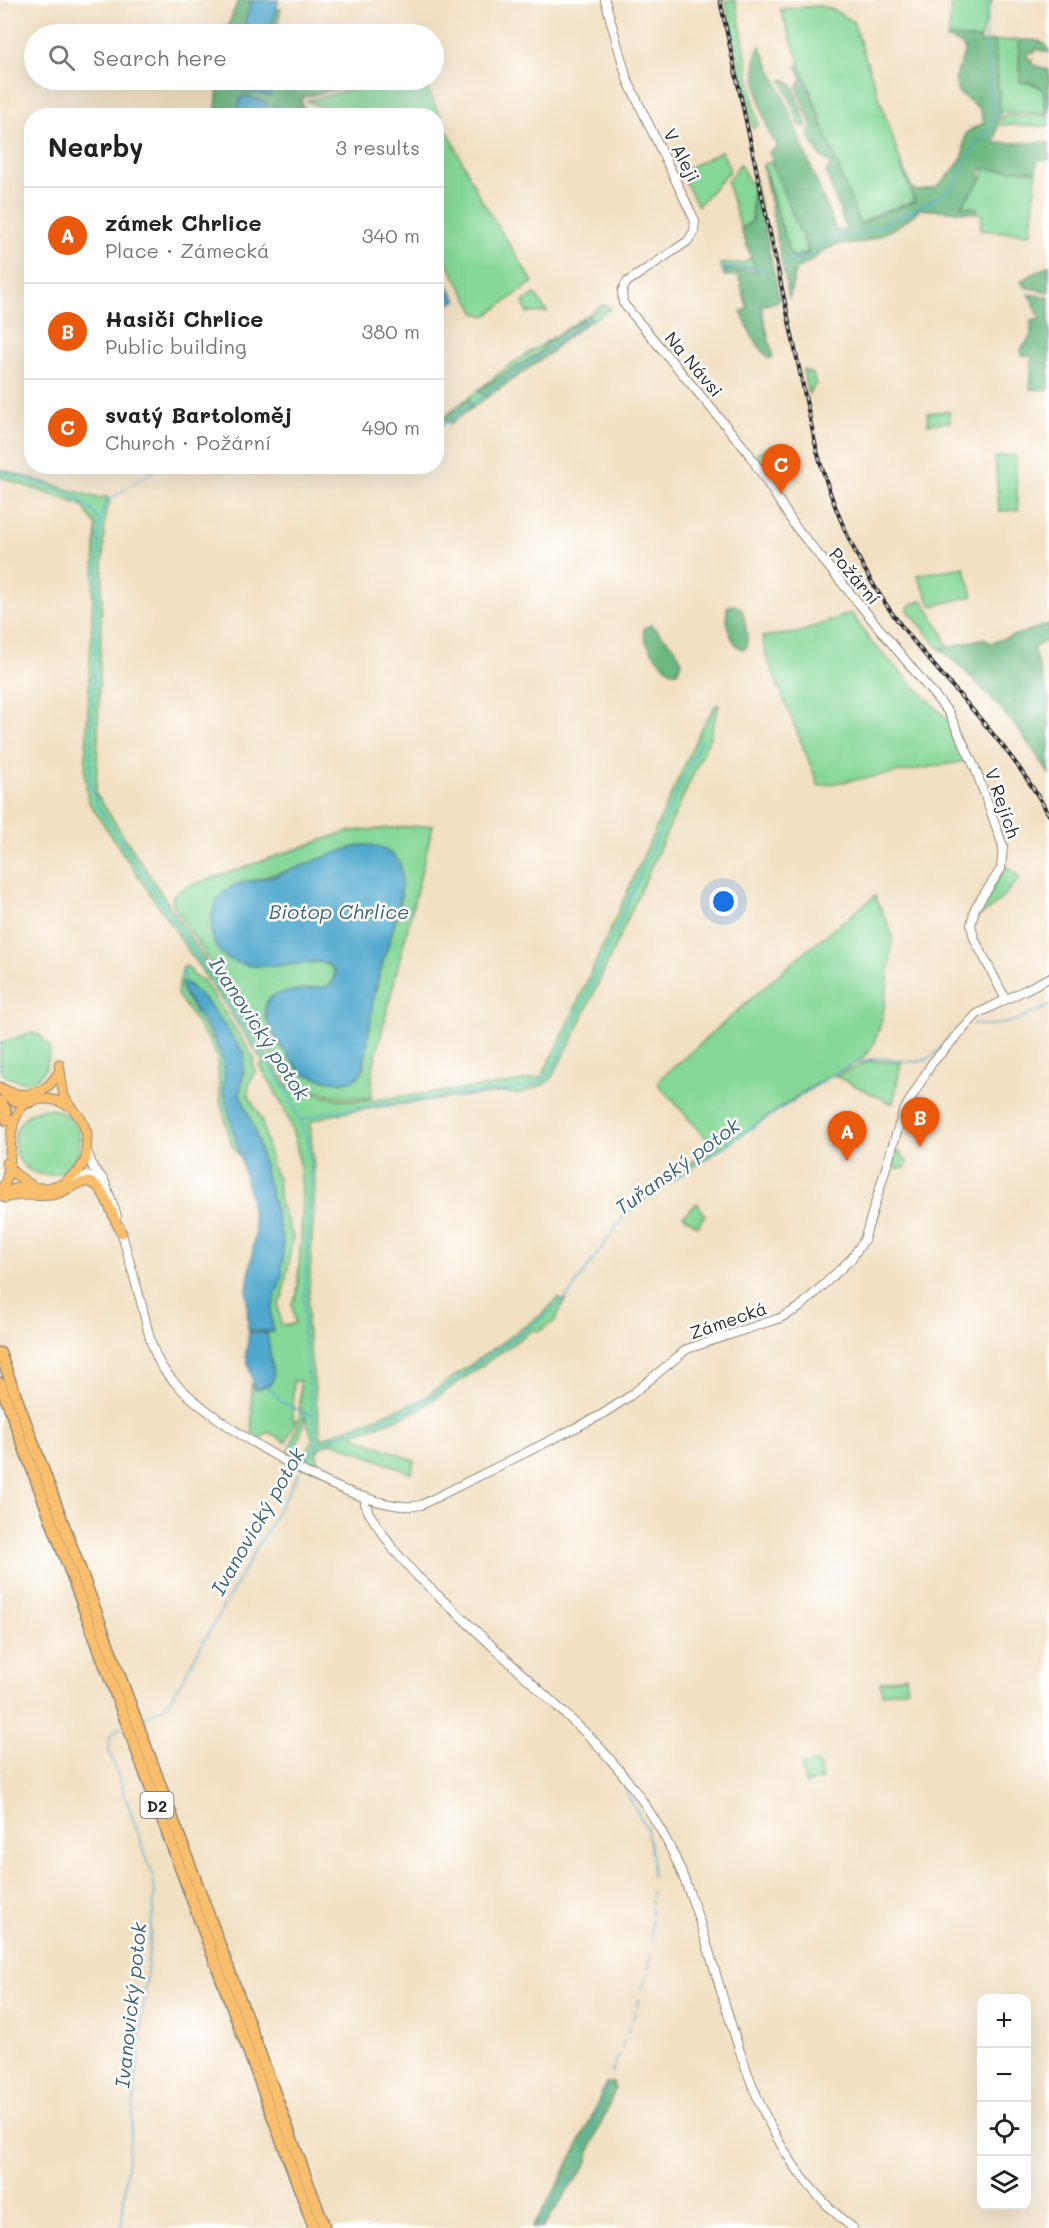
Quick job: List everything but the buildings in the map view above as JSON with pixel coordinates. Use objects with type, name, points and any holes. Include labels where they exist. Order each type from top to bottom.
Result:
[{"type":"highway","points":[[0,1088],[15,1100],[29,1102]]},
{"type":"highway","points":[[0,1101],[6,1109],[7,1120]]},
{"type":"highway","name":"D2","points":[[0,1353],[326,2228]]},
{"type":"highway","name":"D2","points":[[0,1383],[314,2228]]},
{"type":"main road","points":[[0,1193],[18,1187],[57,1186],[68,1181],[81,1168],[88,1153],[86,1128],[69,1107],[63,1095],[59,1064],[55,1089],[43,1099]]},
{"type":"main road","points":[[0,1088],[19,1095],[35,1093],[46,1089],[58,1073]]},
{"type":"main road","points":[[0,1193],[7,1177],[1,1140],[7,1120],[17,1109],[29,1102],[43,1099],[59,1101],[69,1107]]},
{"type":"main road","points":[[3,1157],[15,1174],[36,1187]]},
{"type":"main road","points":[[0,1200],[21,1193],[52,1195],[82,1182],[91,1183],[103,1192],[114,1223],[122,1233]]},
{"type":"street","name":"V Aleji","points":[[605,0],[627,79],[695,221],[690,239],[627,282],[622,295]]},
{"type":"street","name":"Na Návsi","points":[[622,295],[628,309],[747,451]]},
{"type":"street","name":"Požární","points":[[747,451],[791,521],[949,713]]},
{"type":"street","name":"V Rejích","points":[[949,713],[970,758],[1003,846],[1001,869],[975,908],[971,925],[974,939],[1005,998]]},
{"type":"street","name":"Zámecká","points":[[88,1153],[93,1168],[107,1188],[122,1233],[152,1345],[161,1365],[176,1385],[198,1406],[301,1470],[366,1497],[399,1507],[428,1503],[601,1415],[630,1396],[687,1349],[780,1318],[799,1308],[851,1259],[864,1240],[896,1133],[914,1090],[932,1063],[977,1014],[1049,978]]},
{"type":"street","points":[[68,1181],[92,1176],[107,1188]]},
{"type":"street","points":[[366,1497],[365,1504],[369,1513],[408,1567],[591,1738],[615,1763],[644,1802],[666,1838],[685,1881],[753,2088],[768,2122],[802,2176],[832,2210],[853,2228]]},
{"type":"green space","points":[[238,0],[252,0],[244,24],[229,24]]},
{"type":"green space","points":[[725,0],[735,0],[758,125],[753,129]]},
{"type":"green space","points":[[953,0],[992,0],[980,39],[948,37]]},
{"type":"green space","points":[[819,6],[829,8],[853,21],[914,201],[882,212],[859,224],[780,9]]},
{"type":"green space","points":[[277,9],[281,9],[278,24],[273,24]]},
{"type":"green space","points":[[948,37],[980,39],[981,42],[995,41],[1000,112],[995,143],[1049,143],[1049,160],[1038,159],[1036,171],[982,169],[979,176],[983,177],[961,206],[977,208],[977,213],[919,209],[898,226],[879,236],[861,242],[838,244],[831,247],[796,268],[789,299],[763,165],[789,251],[795,258],[809,253],[771,161],[773,159],[769,152],[777,147],[777,142],[772,140],[758,92],[755,66],[760,46],[781,91],[836,231],[846,228],[826,172],[832,164],[820,156],[808,134],[812,127],[797,88],[802,78],[796,67],[800,64],[860,225],[882,213],[915,202],[900,163],[912,187],[917,191],[936,187],[952,172],[963,157],[965,136],[968,131],[984,123],[980,109],[958,92],[955,79],[965,50],[960,43],[946,39]]},
{"type":"green space","points":[[1019,40],[1020,82],[1039,86],[1044,94],[1046,113],[1000,112],[995,41]]},
{"type":"green space","points":[[1019,40],[1042,42],[1048,48],[1049,53],[1036,49],[1034,53],[1029,52],[1027,58],[1032,60],[1031,64],[1049,70],[1049,113],[1046,113],[1042,89],[1028,82],[1020,82]]},
{"type":"green space","points":[[782,80],[787,80],[793,86],[807,126],[800,126]]},
{"type":"green space","points":[[218,90],[242,90],[269,96],[270,90],[333,90],[303,97],[301,100],[304,108],[299,106],[298,108],[277,108],[274,105],[273,108],[266,108],[267,103],[246,96],[240,98],[239,108],[216,108]]},
{"type":"green space","points":[[350,90],[428,90],[437,108],[324,108],[307,101]]},
{"type":"green space","points":[[1049,115],[1049,126],[1001,125],[1002,116]]},
{"type":"green space","points":[[444,123],[479,196],[533,282],[486,316],[476,313],[444,257]]},
{"type":"green space","points":[[722,151],[730,170],[698,206],[680,172]]},
{"type":"green space","points":[[771,161],[808,252],[795,257],[789,251],[763,165]]},
{"type":"green space","points":[[740,164],[752,187],[752,221],[741,229],[727,182]]},
{"type":"green space","points":[[985,169],[1036,171],[1031,234],[980,230],[982,214],[977,213],[977,208],[961,206],[983,177]]},
{"type":"green space","points":[[754,178],[780,301],[761,306],[773,357],[769,359],[753,338],[741,312],[748,309],[738,275],[724,276],[723,270],[756,271],[741,229],[752,221]]},
{"type":"green space","points":[[750,258],[755,267],[722,269],[720,264],[743,263]]},
{"type":"green space","points":[[1049,265],[1049,292],[1025,287],[1021,281]]},
{"type":"green space","points":[[535,294],[547,312],[527,313],[523,302]]},
{"type":"green space","points":[[1029,294],[1049,297],[1049,390],[1030,389],[1032,356],[1022,355],[1021,350],[1031,336],[1031,321],[1041,319]]},
{"type":"green space","points":[[603,305],[611,308],[593,320],[589,315],[547,343],[540,353],[479,391],[487,397],[472,408],[468,399],[445,417],[447,421],[444,423],[444,417],[507,367]]},
{"type":"green space","points":[[589,315],[592,319],[556,346],[553,351],[487,397],[478,390],[540,353],[546,343]]},
{"type":"green space","points":[[803,370],[813,374],[816,384],[808,394]]},
{"type":"green space","points":[[468,398],[472,408],[450,424],[445,417]]},
{"type":"green space","points":[[949,411],[950,422],[928,424],[927,413]]},
{"type":"green space","points":[[771,447],[777,457],[762,465],[756,453]]},
{"type":"green space","points":[[1015,455],[1018,510],[999,511],[995,457]]},
{"type":"green space","points":[[0,469],[98,498],[107,497],[110,503],[106,510],[104,530],[96,794],[289,1088],[347,1101],[374,1100],[508,1084],[541,1077],[557,1048],[700,731],[716,705],[719,705],[709,739],[577,1030],[551,1079],[543,1085],[517,1094],[504,1092],[433,1100],[341,1113],[310,1123],[315,1183],[307,1327],[321,1439],[421,1400],[545,1312],[558,1298],[563,1302],[566,1299],[554,1322],[537,1332],[534,1329],[417,1411],[352,1435],[415,1461],[411,1473],[333,1442],[320,1447],[316,1453],[321,1472],[301,1463],[313,1440],[305,1416],[297,1447],[299,1455],[293,1456],[289,1452],[300,1417],[300,1381],[293,1381],[293,1419],[296,1420],[286,1442],[269,1432],[260,1439],[252,1434],[251,1384],[255,1390],[271,1384],[267,1333],[272,1332],[271,1312],[282,1275],[283,1242],[255,1130],[240,1094],[244,1071],[224,1025],[207,1002],[186,982],[183,992],[224,1058],[226,1073],[223,1090],[240,1157],[232,1146],[220,1100],[217,1057],[177,994],[183,967],[188,967],[195,977],[203,980],[255,1059],[253,1063],[255,1071],[249,1084],[248,1095],[261,1118],[273,1170],[278,1179],[280,1205],[293,1236],[283,1295],[278,1305],[281,1325],[290,1325],[295,1322],[292,1303],[297,1295],[302,1192],[295,1141],[288,1117],[259,1066],[264,1063],[88,801],[85,776],[96,526],[82,505],[0,477]]},
{"type":"green space","points":[[964,567],[973,596],[932,606],[917,575]]},
{"type":"green space","points":[[922,600],[942,632],[947,647],[940,649],[908,610],[909,606]]},
{"type":"green space","points":[[734,605],[742,609],[745,623],[747,647],[742,649],[731,636],[727,623],[728,606]]},
{"type":"green space","points":[[851,613],[871,642],[952,724],[967,761],[819,786],[767,658],[762,637],[798,633]]},
{"type":"green space","points":[[1049,624],[1049,640],[1033,648],[1049,698],[1049,774],[999,707],[940,649],[984,638],[991,643]]},
{"type":"green space","points":[[651,625],[674,647],[682,661],[677,672],[672,672],[649,647],[644,628]]},
{"type":"green space","points":[[433,825],[373,1067],[371,1098],[347,1098],[293,1087],[173,905],[173,895],[184,888],[352,831]],"holes":[[[352,848],[402,896],[373,1000],[362,1071],[359,1076],[343,1083],[302,1073],[265,1017],[265,1006],[273,996],[329,986],[335,975],[332,967],[320,962],[272,965],[227,959],[211,936],[233,886],[300,867]]]},
{"type":"green space","points":[[1007,866],[1020,878],[994,906],[973,920],[978,907]]},
{"type":"green space","points":[[875,896],[892,934],[892,946],[886,998],[880,1025],[871,1048],[854,1064],[799,1095],[673,1180],[670,1176],[715,1148],[658,1084],[660,1079],[801,955]]},
{"type":"green space","points":[[30,1033],[39,1035],[50,1047],[46,1067],[41,1074],[36,1079],[21,1081],[0,1072],[0,1043]]},
{"type":"green space","points":[[869,1061],[901,1062],[893,1104],[835,1076]]},
{"type":"green space","points":[[40,1109],[54,1109],[66,1114],[75,1123],[80,1142],[78,1155],[71,1166],[54,1175],[40,1175],[28,1170],[19,1161],[14,1149],[14,1135],[19,1123],[28,1114]]},
{"type":"green space","points":[[896,1152],[900,1152],[908,1163],[905,1168],[896,1169],[892,1164]]},
{"type":"green space","points":[[697,1203],[705,1214],[698,1226],[683,1216]]},
{"type":"green space","points":[[906,1676],[908,1689],[882,1694],[880,1682]]},
{"type":"green space","points":[[819,1762],[822,1780],[805,1784],[801,1765]]},
{"type":"green space","points":[[606,2083],[613,2083],[615,2090],[590,2150],[588,2162],[542,2228],[532,2228],[572,2157]]},
{"type":"water","points":[[252,0],[279,0],[273,24],[244,24]]},
{"type":"water","points":[[242,90],[270,90],[270,96]]},
{"type":"water","points":[[246,96],[267,103],[266,108],[239,108],[240,98]]},
{"type":"water","points":[[444,283],[447,285],[457,300],[444,307]]},
{"type":"water","name":"Biotop Chrlice","points":[[363,845],[383,849],[399,861],[402,875],[401,891],[399,908],[375,991],[362,1071],[353,1080],[339,1082],[302,1073],[274,1035],[265,1012],[267,1003],[273,996],[329,986],[334,981],[335,970],[320,962],[252,966],[236,962],[223,955],[214,943],[211,920],[218,900],[232,886],[267,878]]},
{"type":"water","points":[[182,982],[185,982],[207,1002],[245,1054],[240,1094],[255,1130],[283,1242],[282,1275],[271,1312],[273,1332],[248,1330],[247,1290],[255,1234],[250,1196],[223,1090],[223,1062],[207,1026],[183,992]]},
{"type":"water","points":[[249,1332],[267,1333],[274,1376],[271,1384],[255,1390],[246,1355]]},
{"type":"waterway","name":"Ivanovický potok","points":[[785,264],[812,255],[828,239],[871,230],[906,215],[952,189],[974,148],[992,127],[994,115],[985,38],[990,0]]},
{"type":"waterway","points":[[265,106],[275,108]]},
{"type":"waterway","name":"Ivanovický potok","points":[[721,269],[768,268]]},
{"type":"waterway","name":"Ivanovický potok","points":[[444,424],[592,317]]},
{"type":"waterway","points":[[0,472],[42,483],[69,494],[92,510],[100,522]]},
{"type":"waterway","name":"Ivanovický potok","points":[[148,474],[105,503],[100,522],[90,781],[97,805],[289,1094],[308,1141],[311,1163],[303,1331],[316,1445],[303,1467]]},
{"type":"waterway","points":[[301,1120],[328,1112],[526,1087],[544,1079],[556,1063],[701,740]]},
{"type":"waterway","points":[[183,970],[185,984]]},
{"type":"waterway","name":"Tuřanský potok","points":[[973,1024],[1003,1024],[1049,1006]]},
{"type":"waterway","name":"Tuřanský potok","points":[[318,1444],[422,1404],[553,1310],[570,1293],[624,1216],[649,1196],[835,1073],[867,1060],[887,1058],[910,1062],[928,1059],[940,1049],[957,1028]]},
{"type":"waterway","points":[[266,1385],[283,1403],[310,1415]]},
{"type":"waterway","name":"Ivanovický potok","points":[[144,1717],[164,1707],[171,1699],[299,1473]]},
{"type":"waterway","name":"Ivanovický potok","points":[[121,2228],[155,1891],[152,1873],[109,1750],[111,1736],[122,1727]]},
{"type":"waterway","points":[[625,1784],[627,1794],[647,1828],[651,1854]]},
{"type":"waterway","points":[[652,1856],[652,1876]]},
{"type":"waterway","points":[[651,1909],[651,1914]]},
{"type":"waterway","points":[[651,1920],[651,1939]]},
{"type":"waterway","points":[[649,1970],[650,1958]]},
{"type":"waterway","points":[[642,1989],[647,1975]]},
{"type":"waterway","points":[[637,2007],[639,1999]]},
{"type":"waterway","points":[[633,2019],[635,2011]]},
{"type":"waterway","points":[[627,2033],[630,2025]]},
{"type":"waterway","points":[[621,2049],[624,2041]]},
{"type":"waterway","points":[[612,2072],[619,2055]]},
{"type":"waterway","points":[[578,2166],[607,2084]]},
{"type":"waterway","points":[[537,2228],[574,2173]]},
{"type":"railway","points":[[720,0],[816,447],[849,540],[872,583],[900,624],[998,740],[1049,815]]},
{"type":"place","name":"svatý Bartoloměj","points":[[781,494]]},
{"type":"place","name":"Hasiči Chrlice","points":[[920,1147]]},
{"type":"place","name":"zámek Chrlice","points":[[847,1161]]}]
